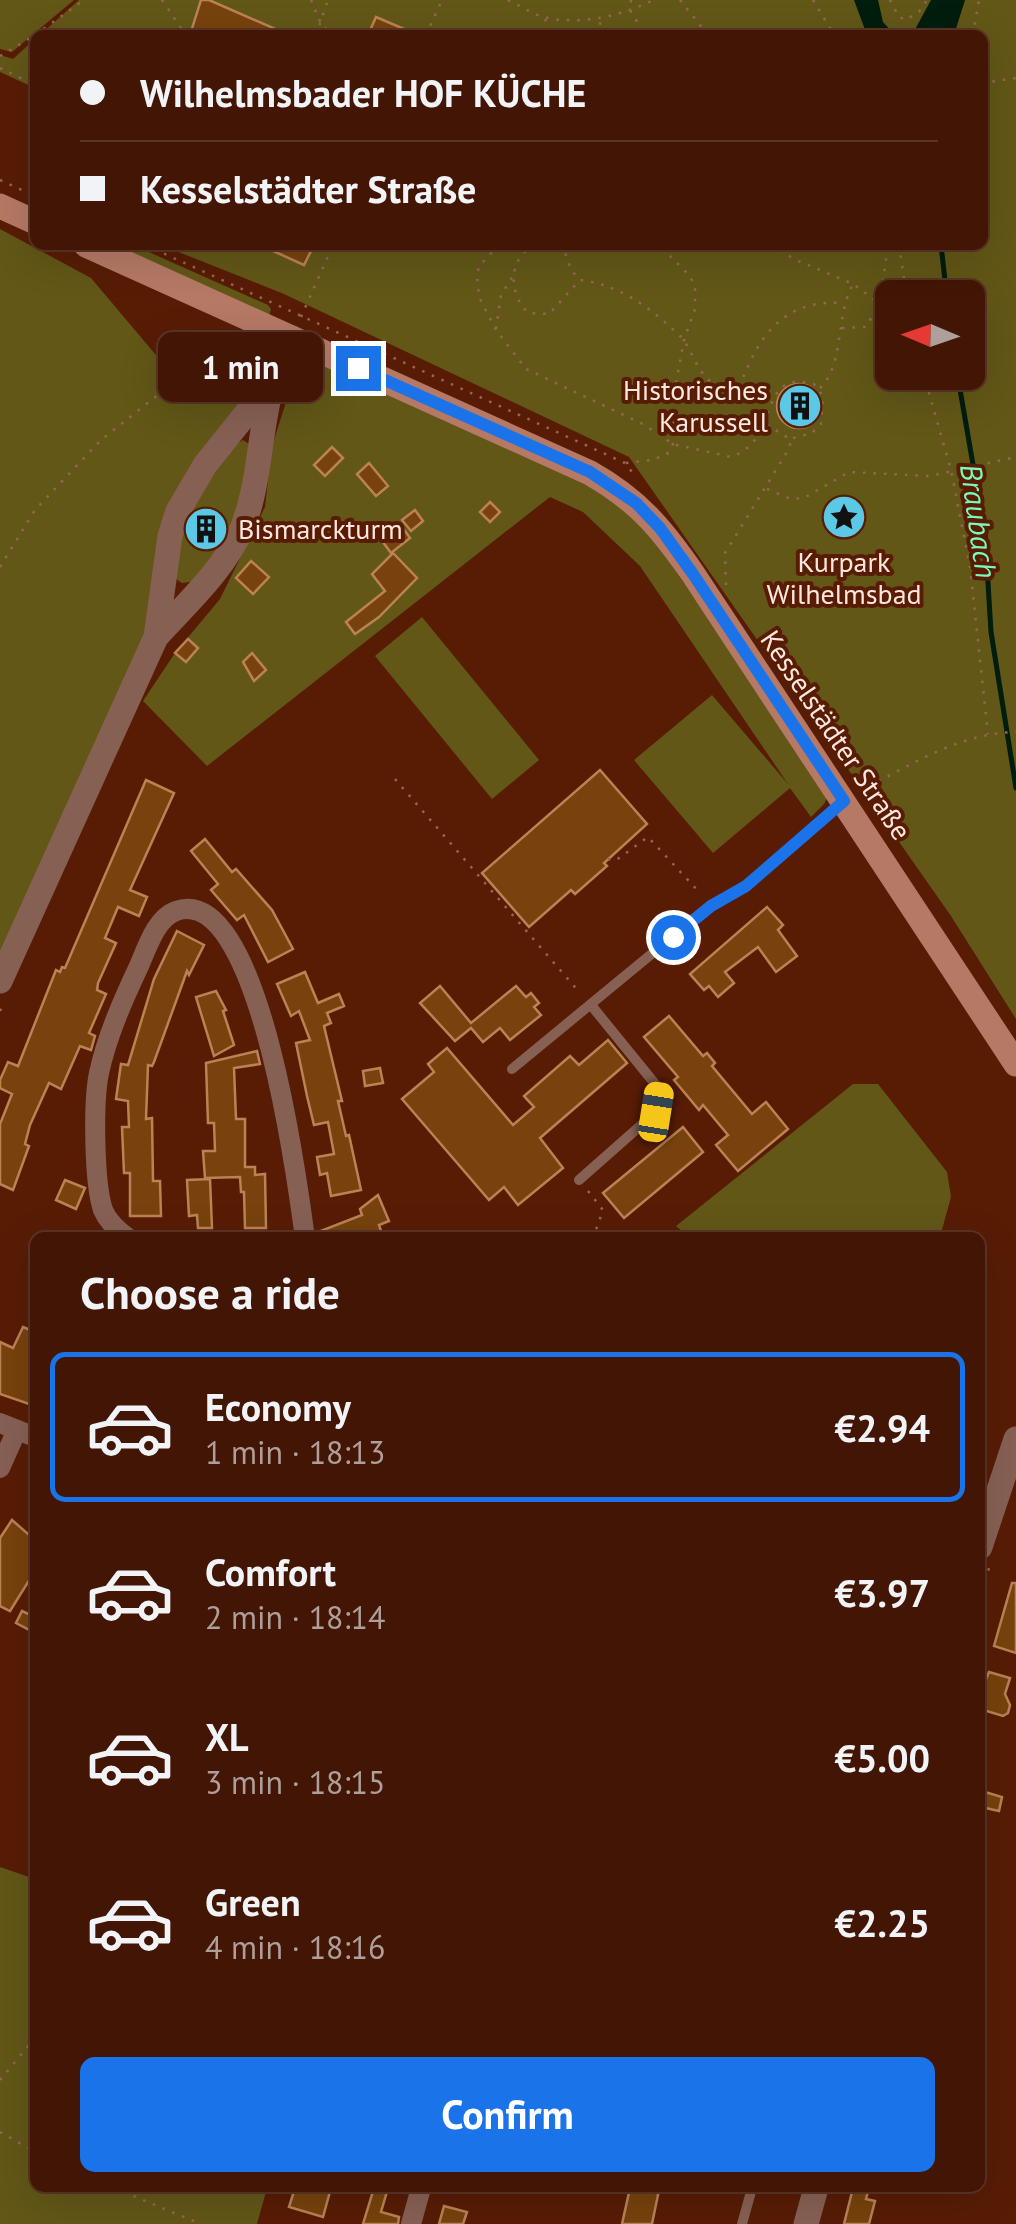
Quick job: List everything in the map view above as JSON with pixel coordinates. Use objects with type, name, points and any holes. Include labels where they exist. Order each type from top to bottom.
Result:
[{"type":"main road","points":[[0,206],[30,220]]},
{"type":"main road","name":"Kesselstädter Straße","points":[[99,250],[297,327],[590,472],[636,503],[660,528],[849,798],[1016,1064]]},
{"type":"street","points":[[156,636],[230,552],[243,526],[273,380],[297,327]]},
{"type":"street","points":[[0,981],[156,636],[170,536],[178,510],[205,465],[273,380]]},
{"type":"street","points":[[121,1232],[110,1223],[100,1196],[96,1138],[98,1077],[116,1022],[155,931],[166,916],[188,909],[206,916],[221,931],[240,960],[260,1010],[283,1098],[304,1232]]},
{"type":"street","points":[[0,1468],[17,1430]]},
{"type":"street","points":[[985,1530],[1016,1439]]},
{"type":"street","points":[[411,2224],[421,2192]]},
{"type":"street","points":[[806,2224],[815,2192]]},
{"type":"lane","points":[[512,1069],[711,906],[746,886],[849,798]]},
{"type":"lane","points":[[579,1180],[656,1112],[660,1090],[591,1005]]},
{"type":"lane","points":[[742,2224],[751,2192]]},
{"type":"path","points":[[42,30],[84,0]]},
{"type":"path","points":[[162,0],[182,30]]},
{"type":"path","points":[[312,0],[322,26],[329,30]]},
{"type":"path","points":[[319,30],[328,0]]},
{"type":"path","points":[[428,30],[442,0]]},
{"type":"path","points":[[508,0],[544,17],[601,17],[653,0]]},
{"type":"path","points":[[631,0],[630,10],[642,30]]},
{"type":"path","points":[[680,0],[704,30]]},
{"type":"path","points":[[813,0],[831,30]]},
{"type":"path","points":[[890,0],[899,17],[906,20],[922,10],[927,0]]},
{"type":"path","points":[[974,30],[979,0]]},
{"type":"path","points":[[544,17],[550,30]]},
{"type":"path","points":[[599,30],[601,17]]},
{"type":"path","points":[[0,56],[30,38]]},
{"type":"path","points":[[0,68],[30,83]]},
{"type":"path","points":[[988,83],[1016,78]]},
{"type":"path","points":[[0,180],[30,194]]},
{"type":"path","points":[[154,250],[297,327],[626,463],[652,460],[666,454],[673,444],[676,389],[684,340],[696,309],[695,286],[663,250]]},
{"type":"path","points":[[297,327],[331,250]]},
{"type":"path","points":[[494,250],[479,266],[479,297],[496,330],[526,369],[643,424],[673,444],[731,457],[755,441],[766,425],[774,396],[783,385],[800,381],[819,389]]},
{"type":"path","points":[[496,330],[501,295],[524,250]]},
{"type":"path","points":[[564,250],[571,270],[580,280],[606,283],[639,302],[684,340],[704,376],[722,386],[735,388],[744,378],[763,340],[783,318],[813,302],[842,303]]},
{"type":"path","points":[[779,250],[853,284],[875,299]]},
{"type":"path","points":[[883,280],[887,250]]},
{"type":"path","points":[[901,250],[905,280]]},
{"type":"path","points":[[513,275],[520,304],[534,315],[549,314],[580,280]]},
{"type":"path","points":[[819,389],[830,378],[842,303],[853,284]]},
{"type":"path","points":[[840,328],[866,327],[875,312]]},
{"type":"path","points":[[0,566],[35,510],[101,440],[235,334],[248,340]]},
{"type":"path","points":[[766,425],[790,439],[812,433],[821,424],[824,410],[819,389]]},
{"type":"path","points":[[928,390],[951,470],[970,568],[988,734]]},
{"type":"path","points":[[726,591],[724,553],[766,489],[790,447],[790,439]]},
{"type":"path","points":[[766,489],[792,499],[804,498],[849,472],[930,476],[1016,457]]},
{"type":"path","points":[[626,463],[636,477]]},
{"type":"path","points":[[849,798],[931,754],[988,734],[1015,732]]},
{"type":"path","points":[[395,779],[591,1005]]},
{"type":"path","points":[[608,858],[615,861],[648,837],[711,906]]},
{"type":"path","points":[[579,1180],[603,1210],[595,1232]]},
{"type":"path","points":[[0,2080],[30,2044]]},
{"type":"path","points":[[0,2132],[30,2149]]},
{"type":"path","points":[[124,2192],[201,2224]]},
{"type":"shaded area","points":[[0,0],[74,0],[38,30],[30,30],[30,37],[12,52],[0,49]]},
{"type":"shaded area","name":"Kurpark Wilhelmsbad","points":[[79,0],[1016,0],[1016,1019],[951,916],[629,457],[284,294],[174,250],[988,250],[988,30],[46,30]]},
{"type":"shaded area","points":[[854,0],[878,0],[883,22],[890,30],[865,30]]},
{"type":"shaded area","points":[[931,0],[965,0],[956,30],[915,30]]},
{"type":"shaded area","points":[[30,44],[30,86],[0,72],[0,55],[13,59]]},
{"type":"shaded area","points":[[0,229],[30,245],[30,250],[39,250],[91,278],[166,367],[251,384],[225,429],[191,473],[148,634],[0,961]]},
{"type":"shaded area","points":[[116,250],[144,250],[268,305],[269,316]]},
{"type":"shaded area","points":[[318,361],[592,488],[620,507],[652,536],[828,796],[824,804],[811,817],[790,788],[713,853],[634,760],[712,695],[788,784],[640,566],[583,512],[550,497],[207,766],[143,701],[175,653],[220,599],[265,507],[272,446],[296,371]]},
{"type":"shaded area","points":[[243,440],[253,447],[238,521],[197,581],[182,583],[176,579],[183,515]]},
{"type":"shaded area","points":[[422,617],[539,760],[492,799],[375,656]]},
{"type":"shaded area","points":[[853,1084],[878,1084],[947,1172],[951,1197],[941,1232],[683,1232],[676,1226]]},
{"type":"shaded area","points":[[0,1867],[30,1877],[30,2192],[266,2192],[257,2224],[0,2224]]},
{"type":"building","points":[[201,0],[209,0],[278,30],[192,30]]},
{"type":"building","points":[[376,17],[406,30],[370,30]]},
{"type":"building","points":[[271,250],[312,250],[304,265]]},
{"type":"building","name":"Historisches Karussell","points":[[799,384],[815,390],[821,406],[815,422],[799,428],[783,422],[777,406],[783,390]]},
{"type":"building","points":[[332,447],[343,458],[325,476],[314,465]]},
{"type":"building","points":[[369,463],[388,486],[376,496],[357,474]]},
{"type":"building","points":[[490,502],[500,512],[490,522],[480,512]]},
{"type":"building","name":"Bismarckturm","points":[[199,510],[226,523],[212,548],[187,536]]},
{"type":"building","points":[[415,510],[423,521],[411,531],[402,520]]},
{"type":"building","points":[[400,524],[410,538],[391,553],[380,538]]},
{"type":"building","points":[[393,553],[417,578],[379,617],[355,634],[346,622],[385,591],[372,574]]},
{"type":"building","points":[[251,561],[269,577],[253,594],[236,578]]},
{"type":"building","points":[[188,639],[198,648],[186,662],[175,653]]},
{"type":"building","points":[[252,653],[266,670],[254,681],[243,662]]},
{"type":"building","points":[[600,770],[647,824],[575,894],[571,890],[529,927],[482,873]]},
{"type":"building","points":[[146,780],[174,793],[130,890],[147,897],[139,916],[118,907],[105,938],[116,943],[98,983],[97,990],[106,994],[89,1033],[95,1036],[91,1050],[80,1046],[61,1089],[49,1083],[30,1125],[25,1144],[29,1146],[13,1190],[0,1184],[0,1124],[12,1094],[0,1088],[0,1080],[8,1062],[18,1066],[56,970],[65,968]]},
{"type":"building","points":[[205,839],[232,872],[236,869],[272,910],[293,949],[268,962],[244,915],[237,920],[211,890],[218,884],[191,851]]},
{"type":"building","points":[[767,907],[783,925],[778,930],[797,956],[776,972],[758,947],[725,972],[734,983],[718,997],[709,986],[704,990],[690,974]]},
{"type":"building","points":[[177,931],[204,945],[189,975],[187,971],[154,1062],[148,1065],[146,1119],[152,1118],[153,1181],[160,1181],[161,1216],[130,1216],[130,1173],[124,1173],[122,1127],[129,1127],[128,1101],[116,1099],[121,1064],[128,1065],[154,979]]},
{"type":"building","points":[[305,972],[318,1003],[339,994],[344,1006],[327,1013],[331,1023],[324,1026],[361,1190],[331,1196],[327,1173],[320,1175],[317,1157],[334,1154],[328,1122],[314,1125],[296,1043],[310,1040],[299,1011],[291,1016],[277,984]]},
{"type":"building","points":[[440,986],[471,1023],[516,986],[526,997],[531,993],[539,1003],[534,1007],[541,1015],[510,1040],[500,1028],[483,1042],[471,1028],[455,1041],[420,1003]]},
{"type":"building","points":[[216,991],[226,1010],[223,1011],[234,1045],[214,1056],[196,997]]},
{"type":"building","points":[[669,1016],[703,1056],[707,1053],[715,1063],[712,1066],[752,1114],[766,1102],[788,1129],[738,1171],[716,1145],[728,1135],[703,1105],[699,1110],[674,1080],[678,1077],[644,1037]]},
{"type":"building","points":[[608,1040],[627,1063],[540,1138],[563,1168],[518,1205],[504,1187],[489,1200],[402,1099],[434,1072],[428,1064],[447,1048],[513,1125],[534,1107],[524,1096],[570,1056],[579,1065]]},
{"type":"building","points":[[257,1051],[260,1064],[234,1068],[236,1119],[245,1119],[245,1167],[255,1167],[255,1175],[265,1174],[266,1228],[245,1228],[240,1177],[205,1178],[203,1151],[215,1151],[214,1123],[208,1123],[206,1063]]},
{"type":"building","points":[[380,1068],[383,1083],[365,1086],[363,1071]]},
{"type":"building","points":[[683,1127],[703,1152],[624,1218],[603,1193]]},
{"type":"building","points":[[210,1179],[212,1228],[198,1228],[197,1215],[189,1216],[187,1180]]},
{"type":"building","points":[[65,1180],[85,1188],[76,1209],[56,1200]]},
{"type":"building","points":[[378,1195],[389,1221],[379,1225],[378,1232],[318,1232],[362,1215],[360,1209]]},
{"type":"building","points":[[23,1327],[30,1330],[30,1404],[0,1394],[0,1342],[13,1348]]},
{"type":"building","points":[[12,1520],[30,1536],[30,1579],[10,1611],[0,1606],[0,1538]]},
{"type":"building","points":[[1012,1583],[1016,1583],[1016,1653],[994,1646]]},
{"type":"building","points":[[22,1611],[30,1615],[30,1630],[16,1623]]},
{"type":"building","points":[[989,1672],[1010,1678],[1005,1694],[1010,1705],[1008,1713],[1003,1716],[985,1711],[985,1681]]},
{"type":"building","points":[[985,1792],[1002,1797],[999,1811],[985,1808]]},
{"type":"building","points":[[294,2192],[330,2192],[323,2217],[289,2207]]},
{"type":"building","points":[[373,2192],[387,2192],[381,2212],[399,2217],[398,2224],[363,2224]]},
{"type":"building","points":[[629,2192],[659,2192],[652,2224],[622,2224]]},
{"type":"building","points":[[852,2192],[868,2192],[866,2199],[875,2201],[869,2224],[844,2224]]},
{"type":"building","points":[[444,2206],[467,2212],[463,2224],[439,2224]]},
{"type":"waterway","name":"Braubach","points":[[942,250],[945,280]]},
{"type":"waterway","name":"Braubach","points":[[960,390],[985,534],[991,632],[1016,788]]},
{"type":"place","name":"Historisches Karussell","points":[[800,406]]},
{"type":"place","name":"Kurpark Wilhelmsbad","points":[[844,517]]},
{"type":"place","name":"Bismarckturm","points":[[206,529]]},
{"type":"route","points":[[358,368],[590,472],[636,503],[660,528],[693,574],[844,801],[746,886],[711,906],[673,937]]}]
